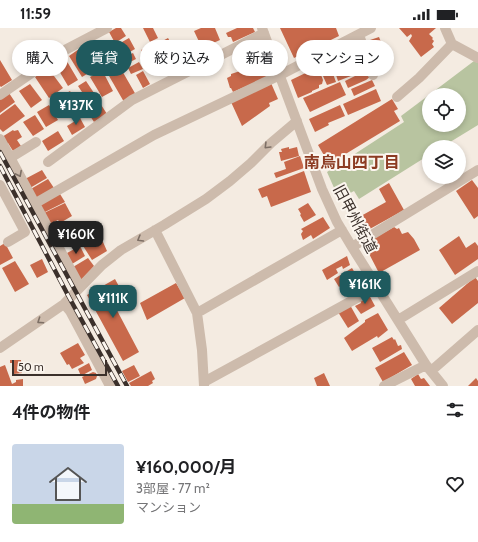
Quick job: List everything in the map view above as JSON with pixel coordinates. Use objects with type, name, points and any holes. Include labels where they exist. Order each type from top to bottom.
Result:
[{"type":"street","points":[[0,94],[65,50],[107,28]]},
{"type":"street","points":[[288,71],[371,28]]},
{"type":"street","points":[[445,28],[452,44],[478,58]]},
{"type":"street","points":[[48,162],[132,100],[263,30]]},
{"type":"street","name":"旧甲州街道","points":[[263,30],[267,40]]},
{"type":"street","points":[[359,35],[361,40]]},
{"type":"street","points":[[398,97],[452,44]]},
{"type":"street","points":[[34,204],[154,135],[278,76]]},
{"type":"street","name":"旧甲州街道","points":[[280,76],[322,189],[342,230],[429,368],[443,386]]},
{"type":"street","points":[[0,348],[64,304],[102,265],[121,250],[206,199],[230,181],[271,143],[297,122]]},
{"type":"street","points":[[0,139],[80,287]]},
{"type":"street","points":[[10,158],[36,142]]},
{"type":"street","points":[[352,247],[478,170]]},
{"type":"street","points":[[1,188],[25,232],[8,242]]},
{"type":"street","points":[[155,230],[197,313],[202,350],[204,384],[377,287]]},
{"type":"street","points":[[197,313],[342,230]]},
{"type":"street","points":[[398,320],[478,271]]},
{"type":"street","points":[[64,304],[70,311],[110,386]]},
{"type":"street","points":[[384,386],[429,368],[478,330]]},
{"type":"green space","points":[[474,61],[478,63],[478,125],[453,140],[422,140],[422,159],[359,199],[354,191],[339,199],[327,172],[404,122],[401,116],[422,100],[422,132],[466,132],[466,88],[438,88]]},
{"type":"building","points":[[116,28],[121,28],[126,36],[120,40],[113,40],[109,32]]},
{"type":"building","points":[[143,28],[153,28],[158,38],[149,40]]},
{"type":"building","points":[[201,28],[215,28],[220,40],[198,40],[194,31]]},
{"type":"building","points":[[237,28],[253,28],[255,32],[237,40],[232,40],[226,33]]},
{"type":"building","points":[[280,28],[336,28],[339,36],[331,40],[296,40],[296,57],[294,58],[288,45],[288,40],[286,40]]},
{"type":"building","points":[[399,28],[436,28],[429,34],[433,38],[432,39],[434,41],[432,44],[434,47],[421,57],[409,41],[412,36],[411,34],[407,37]]},
{"type":"building","points":[[379,37],[380,40],[370,40]]},
{"type":"building","points":[[132,44],[135,49],[132,51]]},
{"type":"building","points":[[76,51],[76,67],[69,56]]},
{"type":"building","points":[[132,54],[136,59],[132,61]]},
{"type":"building","points":[[0,60],[12,80],[1,87],[0,86]]},
{"type":"building","points":[[139,62],[140,70],[132,74],[132,66]]},
{"type":"building","points":[[68,63],[78,80],[68,86],[62,76],[68,76]]},
{"type":"building","points":[[140,73],[140,76],[146,76],[150,84],[143,88],[136,75]]},
{"type":"building","points":[[231,74],[232,76],[270,76],[233,92],[227,78],[231,76]]},
{"type":"building","points":[[54,76],[63,88],[49,98],[35,77]]},
{"type":"building","points":[[105,76],[113,91],[102,97],[90,77]]},
{"type":"building","points":[[109,76],[125,76],[136,95],[124,102]]},
{"type":"building","points":[[299,76],[321,76],[323,80],[322,84],[319,85],[319,88],[298,98],[291,80]]},
{"type":"building","points":[[323,76],[334,76],[336,82],[327,85]]},
{"type":"building","points":[[336,76],[351,76],[338,81]]},
{"type":"building","points":[[355,76],[370,77],[348,88],[345,81]]},
{"type":"building","points":[[372,80],[375,86],[354,96],[351,89]]},
{"type":"building","points":[[86,81],[94,93],[86,98],[78,86]]},
{"type":"building","points":[[340,82],[346,95],[310,112],[303,98]]},
{"type":"building","points":[[271,83],[278,99],[269,103],[270,106],[242,126],[231,102]]},
{"type":"building","points":[[30,84],[42,100],[31,108],[19,91]]},
{"type":"building","points":[[376,89],[381,101],[348,115],[343,104]]},
{"type":"building","points":[[70,91],[80,107],[66,115],[56,99]]},
{"type":"building","points":[[9,93],[15,102],[0,113],[0,99]]},
{"type":"building","points":[[392,99],[398,109],[394,111],[400,121],[329,164],[318,145]]},
{"type":"building","points":[[98,100],[107,114],[94,122],[85,108]]},
{"type":"building","points":[[15,104],[25,116],[3,132],[0,129],[0,115]]},
{"type":"building","points":[[49,105],[58,120],[46,127],[37,112]]},
{"type":"building","points":[[340,105],[345,116],[328,123],[329,125],[315,132],[309,119]]},
{"type":"building","points":[[35,115],[44,129],[33,136],[23,122]]},
{"type":"building","points":[[80,118],[85,127],[72,135],[67,126]]},
{"type":"building","points":[[13,130],[18,130],[22,137],[17,140],[21,146],[13,151],[2,137]]},
{"type":"building","points":[[58,131],[64,141],[48,151],[42,141]]},
{"type":"building","points":[[289,147],[289,149],[297,147],[299,156],[281,161],[279,152],[282,152],[281,149]]},
{"type":"building","points":[[300,156],[304,168],[276,178],[274,173],[286,169],[284,162]]},
{"type":"building","points":[[42,170],[47,178],[30,188],[25,179]]},
{"type":"building","points":[[304,171],[311,192],[271,207],[267,196],[262,198],[258,189]]},
{"type":"building","points":[[48,179],[54,188],[34,200],[29,190]]},
{"type":"building","points":[[472,180],[478,188],[478,216],[474,219],[456,191]]},
{"type":"building","points":[[389,183],[404,210],[359,235],[352,221],[386,202],[379,189]]},
{"type":"building","points":[[60,194],[65,202],[43,213],[38,205]]},
{"type":"building","points":[[65,203],[72,216],[60,223],[58,220],[50,224],[44,213]]},
{"type":"building","points":[[308,203],[316,215],[304,222],[298,209]]},
{"type":"building","points":[[323,217],[330,228],[313,239],[311,235],[303,240],[301,234],[303,231],[301,229]]},
{"type":"building","points":[[394,227],[397,229],[399,228],[402,234],[408,232],[420,250],[379,273],[364,244]]},
{"type":"building","points":[[94,228],[107,251],[92,260],[78,238]]},
{"type":"building","points":[[459,236],[466,248],[475,242],[478,246],[478,259],[455,275],[439,250]]},
{"type":"building","points":[[5,243],[13,258],[0,265],[0,246]]},
{"type":"building","points":[[80,246],[85,256],[72,264],[67,253]]},
{"type":"building","points":[[347,256],[350,265],[343,269],[342,266],[336,269],[338,273],[327,280],[322,270]]},
{"type":"building","points":[[88,258],[94,266],[81,280],[73,267]]},
{"type":"building","points":[[42,259],[48,272],[37,278],[30,265]]},
{"type":"building","points":[[15,261],[29,284],[15,292],[2,268]]},
{"type":"building","points":[[352,268],[363,286],[348,296],[342,285],[339,287],[334,279]]},
{"type":"building","points":[[475,277],[478,281],[478,303],[452,324],[439,308]]},
{"type":"building","points":[[115,279],[122,292],[111,299],[139,352],[123,361],[87,295]]},
{"type":"building","points":[[176,283],[185,298],[147,320],[140,303]]},
{"type":"building","points":[[369,295],[375,306],[361,314],[355,306],[361,303],[360,300]]},
{"type":"building","points":[[350,305],[359,321],[348,328],[338,312]]},
{"type":"building","points":[[378,313],[388,330],[378,338],[377,336],[352,351],[344,338],[365,322],[365,320]]},
{"type":"building","points":[[392,337],[394,340],[395,339],[398,346],[401,345],[402,349],[380,362],[372,348]]},
{"type":"building","points":[[78,343],[85,355],[80,358],[84,363],[72,369],[69,364],[67,365],[60,353]]},
{"type":"building","points":[[404,352],[412,365],[383,382],[375,368]]},
{"type":"building","points":[[10,360],[21,360],[22,373],[14,374],[13,363],[10,363]]},
{"type":"building","points":[[89,363],[92,370],[81,376],[78,369]]},
{"type":"building","points":[[5,365],[12,384],[16,382],[16,380],[23,379],[23,386],[0,386],[0,367]]},
{"type":"building","points":[[134,365],[140,376],[128,382],[122,371]]},
{"type":"building","points":[[151,371],[155,379],[152,381],[153,383],[148,386],[131,386],[129,383]]},
{"type":"building","points":[[93,372],[96,373],[96,379],[85,384],[82,377]]},
{"type":"building","points":[[324,373],[330,386],[317,386],[314,378]]},
{"type":"building","points":[[418,374],[421,379],[424,378],[430,386],[415,386],[411,379]]},
{"type":"building","points":[[476,378],[478,381],[478,386],[468,386]]},
{"type":"railway","points":[[0,152],[127,386]]},
{"type":"railway","points":[[0,166],[118,386]]},
{"type":"district","name":"南烏山四丁目","points":[[352,162]]}]
